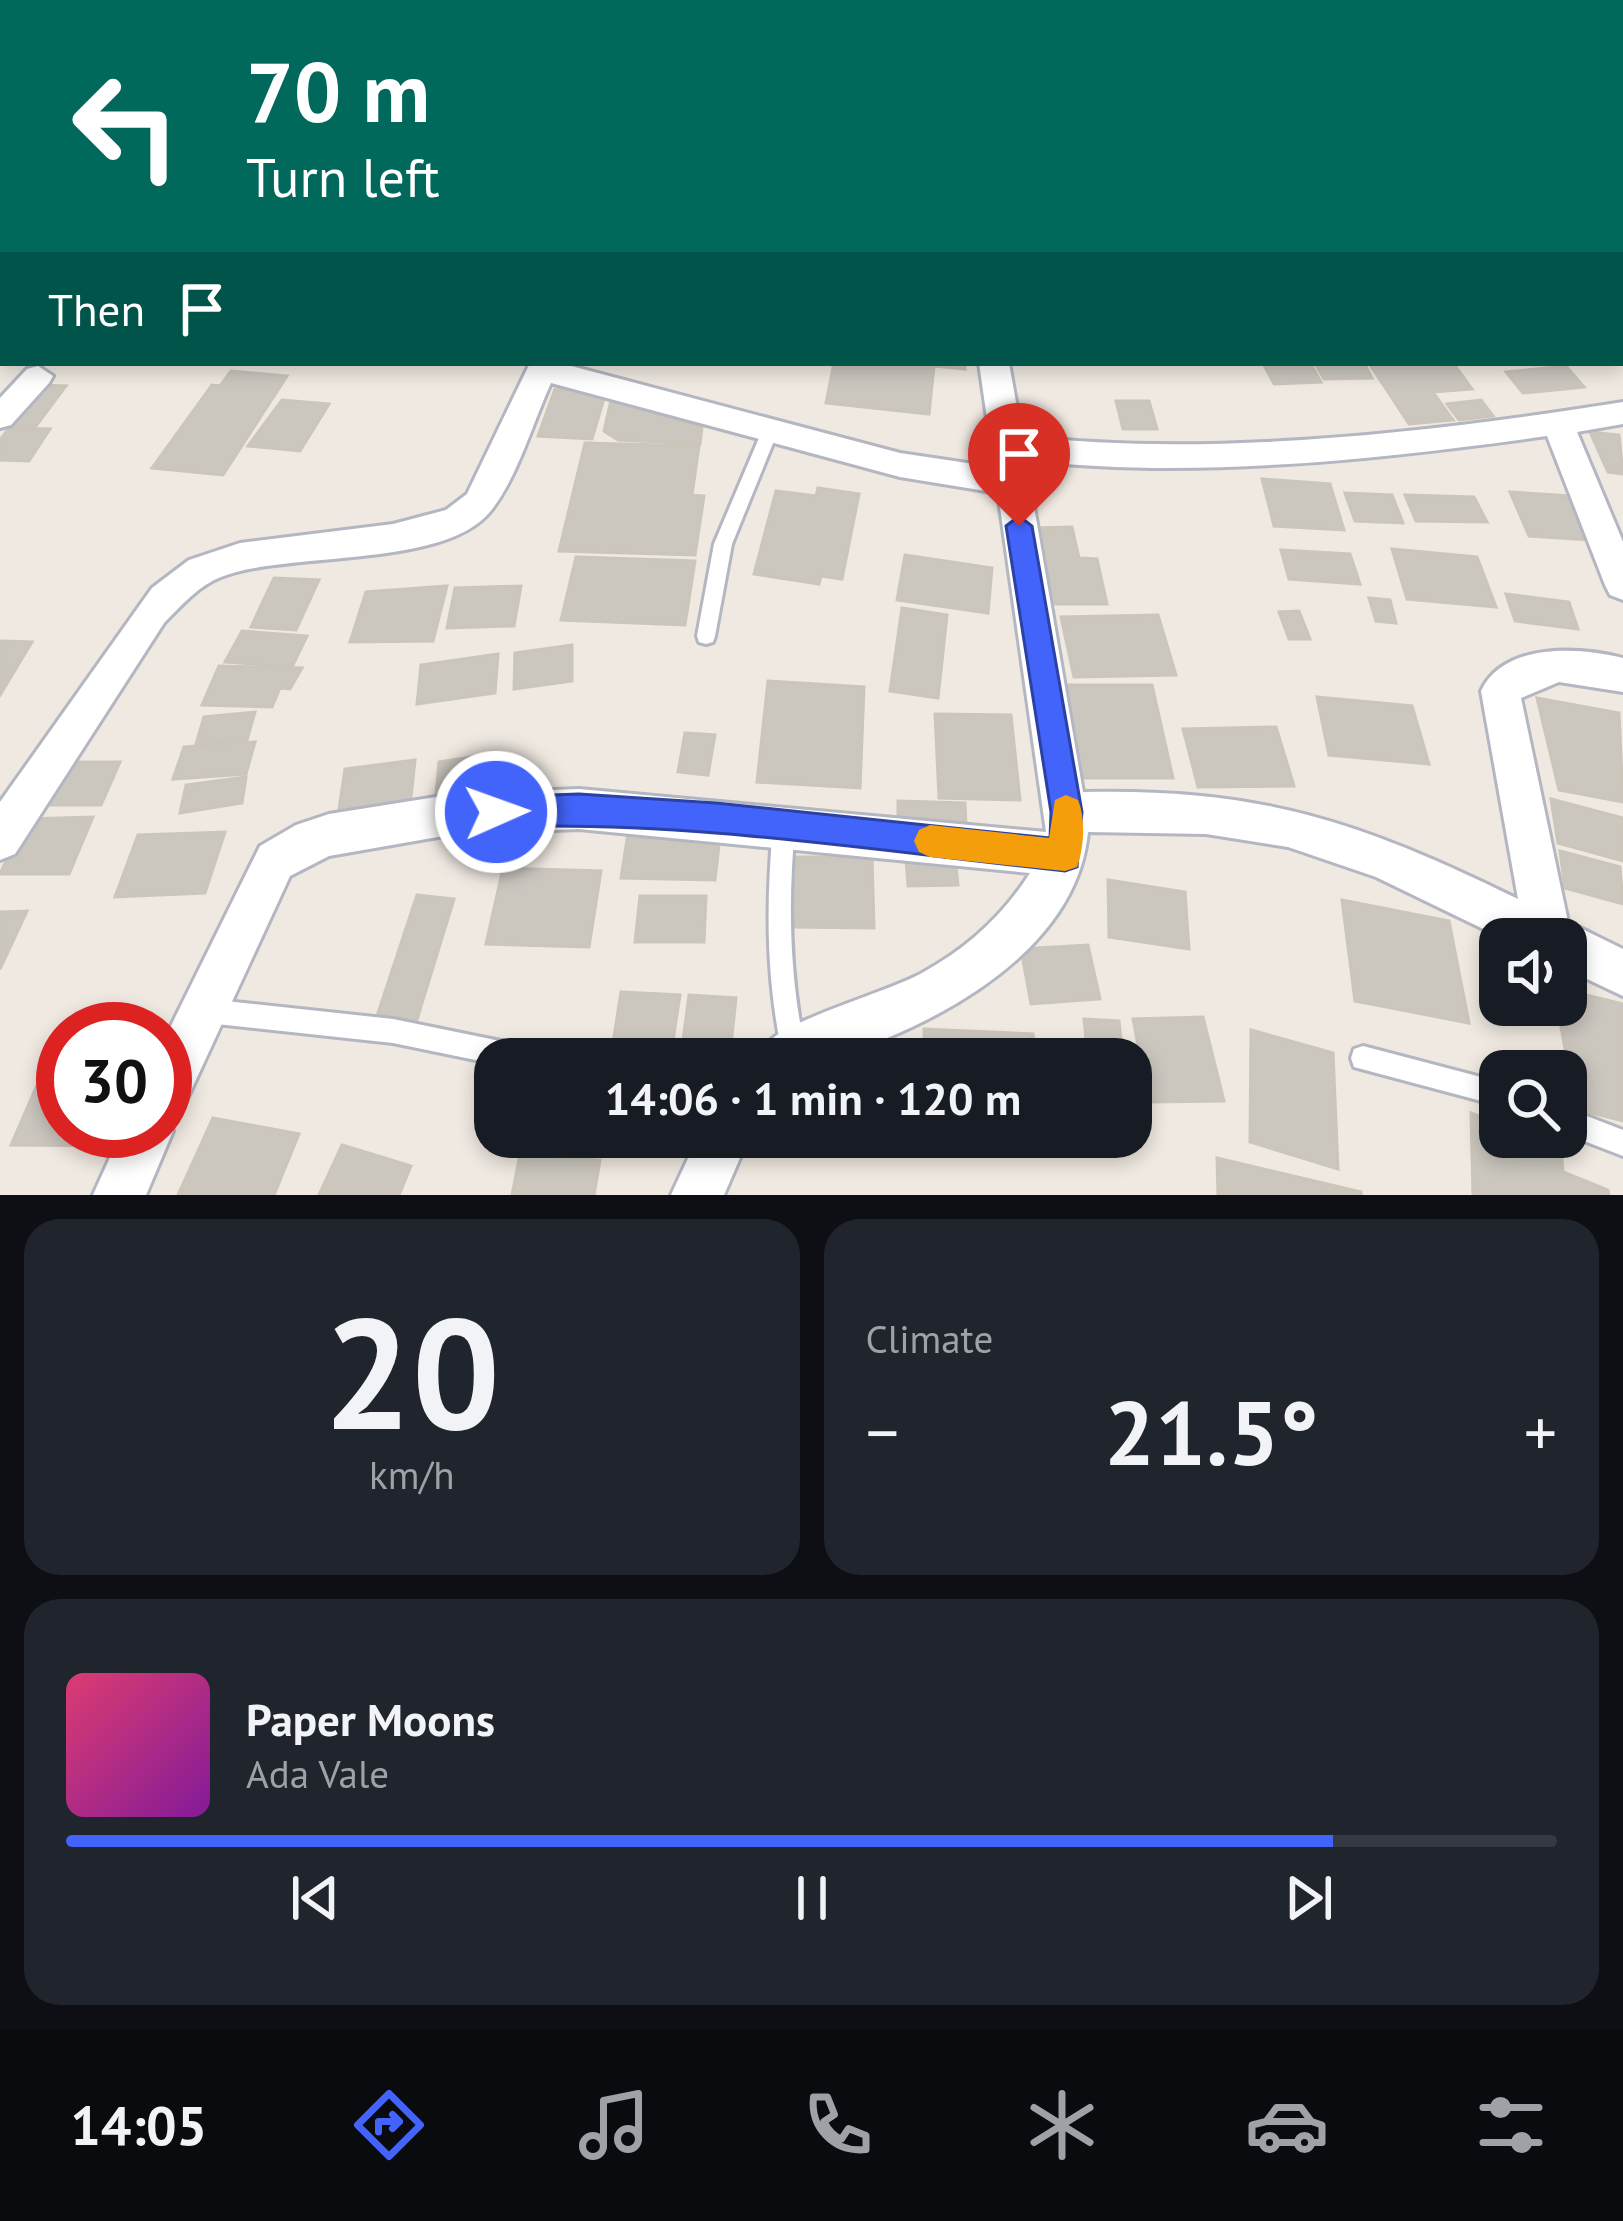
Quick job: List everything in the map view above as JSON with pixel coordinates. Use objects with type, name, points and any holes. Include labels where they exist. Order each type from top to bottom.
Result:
[{"type":"street","points":[[0,839],[151,612],[178,585],[234,557],[420,532],[464,520],[480,502],[543,366],[901,465],[1007,464],[1056,453],[1196,454],[1366,444],[1558,424],[1623,412]]},
{"type":"street","points":[[832,1038],[931,996],[986,962],[1018,932],[1066,833],[994,366]]},
{"type":"street","points":[[0,417],[38,376]]},
{"type":"street","points":[[1558,424],[1623,585]]},
{"type":"street","points":[[1551,918],[1500,691],[1534,668],[1586,664],[1623,675]]},
{"type":"street","points":[[192,1032],[275,861],[296,846],[329,835],[455,814],[579,809],[784,826],[1066,833],[1226,817],[1288,827],[1384,859],[1509,918]]},
{"type":"street","points":[[1587,956],[1623,974]]},
{"type":"street","points":[[119,1195],[136,1158]]},
{"type":"street","points":[[697,1195],[714,1158]]},
{"type":"lane","points":[[706,636],[723,544],[770,431]]},
{"type":"lane","points":[[784,826],[776,904],[777,968],[787,1038]]},
{"type":"lane","points":[[202,1010],[393,1031],[474,1048]]},
{"type":"lane","points":[[1363,1058],[1479,1088]]},
{"type":"lane","points":[[1587,1129],[1623,1143]]},
{"type":"building","points":[[833,366],[934,366],[929,414],[826,403]]},
{"type":"building","points":[[1265,366],[1312,366],[1321,382],[1274,384]]},
{"type":"building","points":[[1317,366],[1366,366],[1372,378],[1324,379]]},
{"type":"building","points":[[1371,366],[1455,366],[1472,389],[1433,392],[1453,420],[1409,424]]},
{"type":"building","points":[[1566,366],[1584,387],[1523,393],[1506,372]]},
{"type":"building","points":[[231,371],[287,376],[223,475],[152,468],[212,385],[220,386]]},
{"type":"building","points":[[39,385],[66,386],[36,426],[7,425]]},
{"type":"building","points":[[555,389],[606,392],[592,439],[538,436]]},
{"type":"building","points":[[282,400],[329,404],[300,451],[248,446]]},
{"type":"building","points":[[611,400],[702,427],[700,444],[618,440],[604,431]]},
{"type":"building","points":[[1481,400],[1493,416],[1459,420],[1447,404]]},
{"type":"building","points":[[1116,401],[1149,401],[1157,429],[1123,429]]},
{"type":"building","points":[[9,428],[50,429],[29,461],[0,460],[0,440]]},
{"type":"building","points":[[1590,432],[1619,435],[1623,474],[1608,472]]},
{"type":"building","points":[[585,443],[699,446],[692,495],[704,496],[695,555],[559,551]]},
{"type":"building","points":[[1262,479],[1330,484],[1344,530],[1274,526]]},
{"type":"building","points":[[818,488],[859,494],[842,579],[821,576],[819,584],[754,574],[776,491],[816,496]]},
{"type":"building","points":[[1510,492],[1571,496],[1593,540],[1529,536]]},
{"type":"building","points":[[1345,493],[1392,495],[1403,523],[1355,521]]},
{"type":"building","points":[[1405,495],[1474,497],[1487,522],[1416,521]]},
{"type":"building","points":[[1072,527],[1079,558],[1097,559],[1107,604],[1049,604],[1034,528]]},
{"type":"building","points":[[1392,549],[1477,557],[1496,607],[1407,599]]},
{"type":"building","points":[[1281,550],[1350,554],[1360,584],[1289,579]]},
{"type":"building","points":[[905,555],[992,568],[988,613],[897,600]]},
{"type":"building","points":[[576,557],[695,561],[685,625],[561,620]]},
{"type":"building","points":[[274,578],[319,580],[296,630],[251,627]]},
{"type":"building","points":[[447,586],[433,641],[350,642],[366,592]]},
{"type":"building","points":[[521,586],[514,626],[447,628],[455,588]]},
{"type":"building","points":[[1506,594],[1569,602],[1578,629],[1515,621]]},
{"type":"building","points":[[1369,598],[1390,600],[1396,623],[1376,621]]},
{"type":"building","points":[[902,608],[947,615],[938,698],[890,691]]},
{"type":"building","points":[[1299,611],[1310,639],[1289,639],[1279,612]]},
{"type":"building","points":[[1158,615],[1176,675],[1074,677],[1061,617]]},
{"type":"building","points":[[242,631],[307,636],[292,667],[225,662]]},
{"type":"building","points":[[0,641],[32,642],[0,695]]},
{"type":"building","points":[[572,645],[572,681],[514,689],[515,653]]},
{"type":"building","points":[[498,654],[495,693],[417,704],[421,665]]},
{"type":"building","points":[[219,666],[302,668],[290,689],[280,688],[272,707],[202,705]]},
{"type":"building","points":[[768,681],[864,687],[860,788],[757,782]]},
{"type":"building","points":[[1065,685],[1152,685],[1173,778],[1080,778]]},
{"type":"building","points":[[1317,697],[1412,706],[1429,764],[1329,755]]},
{"type":"building","points":[[1537,698],[1619,713],[1623,802],[1559,790]]},
{"type":"building","points":[[255,712],[247,740],[196,744],[204,717]]},
{"type":"building","points":[[935,714],[1011,715],[1020,800],[939,798]]},
{"type":"building","points":[[1276,727],[1294,786],[1198,787],[1183,729]]},
{"type":"building","points":[[685,733],[715,735],[708,775],[678,772]]},
{"type":"building","points":[[255,742],[246,774],[173,779],[184,747]]},
{"type":"building","points":[[491,754],[490,797],[435,804],[439,762]]},
{"type":"building","points":[[415,760],[410,807],[338,816],[345,769]]},
{"type":"building","points":[[57,762],[120,762],[101,805],[35,805]]},
{"type":"building","points":[[246,777],[242,803],[180,813],[186,785]]},
{"type":"building","points":[[1551,799],[1623,818],[1623,861],[1558,843]]},
{"type":"building","points":[[898,801],[965,803],[966,827],[898,826]]},
{"type":"building","points":[[93,817],[69,874],[0,874],[25,819]]},
{"type":"building","points":[[225,832],[205,893],[115,897],[138,835]]},
{"type":"building","points":[[628,833],[720,836],[715,880],[621,878]]},
{"type":"building","points":[[1560,851],[1620,867],[1623,904],[1565,888]]},
{"type":"building","points":[[793,857],[872,857],[874,928],[792,927]]},
{"type":"building","points":[[955,857],[958,885],[908,886],[906,858]]},
{"type":"building","points":[[503,868],[601,871],[589,947],[486,944]]},
{"type":"building","points":[[1108,880],[1185,892],[1189,949],[1109,937]]},
{"type":"building","points":[[417,895],[454,899],[415,1026],[375,1022]]},
{"type":"building","points":[[640,896],[706,896],[704,942],[635,942]]},
{"type":"building","points":[[1342,900],[1449,921],[1469,1023],[1355,1001]]},
{"type":"building","points":[[27,911],[0,969],[0,912]]},
{"type":"building","points":[[1088,945],[1100,999],[1031,1004],[1021,949]]},
{"type":"building","points":[[621,992],[680,995],[673,1038],[614,1038]]},
{"type":"building","points":[[689,995],[736,998],[732,1038],[683,1038]]},
{"type":"building","points":[[1587,995],[1623,1004],[1623,1121],[1587,1112],[1587,1050],[1565,1050],[1561,1026],[1587,1026]]},
{"type":"building","points":[[1203,1017],[1224,1101],[1152,1102],[1152,1038],[1137,1038],[1133,1019]]},
{"type":"building","points":[[1084,1019],[1119,1021],[1121,1038],[1086,1038]]},
{"type":"building","points":[[924,1029],[1033,1034],[1033,1038],[924,1038]]},
{"type":"building","points":[[1251,1030],[1333,1053],[1338,1169],[1250,1142]]},
{"type":"building","points":[[36,1088],[36,1145],[11,1145]]},
{"type":"building","points":[[1471,1113],[1479,1116],[1479,1158],[1562,1158],[1563,1172],[1608,1190],[1609,1195],[1473,1195]]},
{"type":"building","points":[[213,1118],[299,1134],[274,1195],[178,1195]]},
{"type":"building","points":[[342,1145],[411,1166],[399,1195],[319,1195]]},
{"type":"building","points":[[519,1158],[600,1160],[594,1195],[512,1195]]},
{"type":"building","points":[[1217,1158],[1361,1192],[1361,1195],[1218,1195]]},
{"type":"slow traffic","points":[[930,841],[1065,855],[1066,811]]},
{"type":"route","points":[[496,812],[579,809],[716,819],[1065,855],[1069,832],[1019,526]]}]
